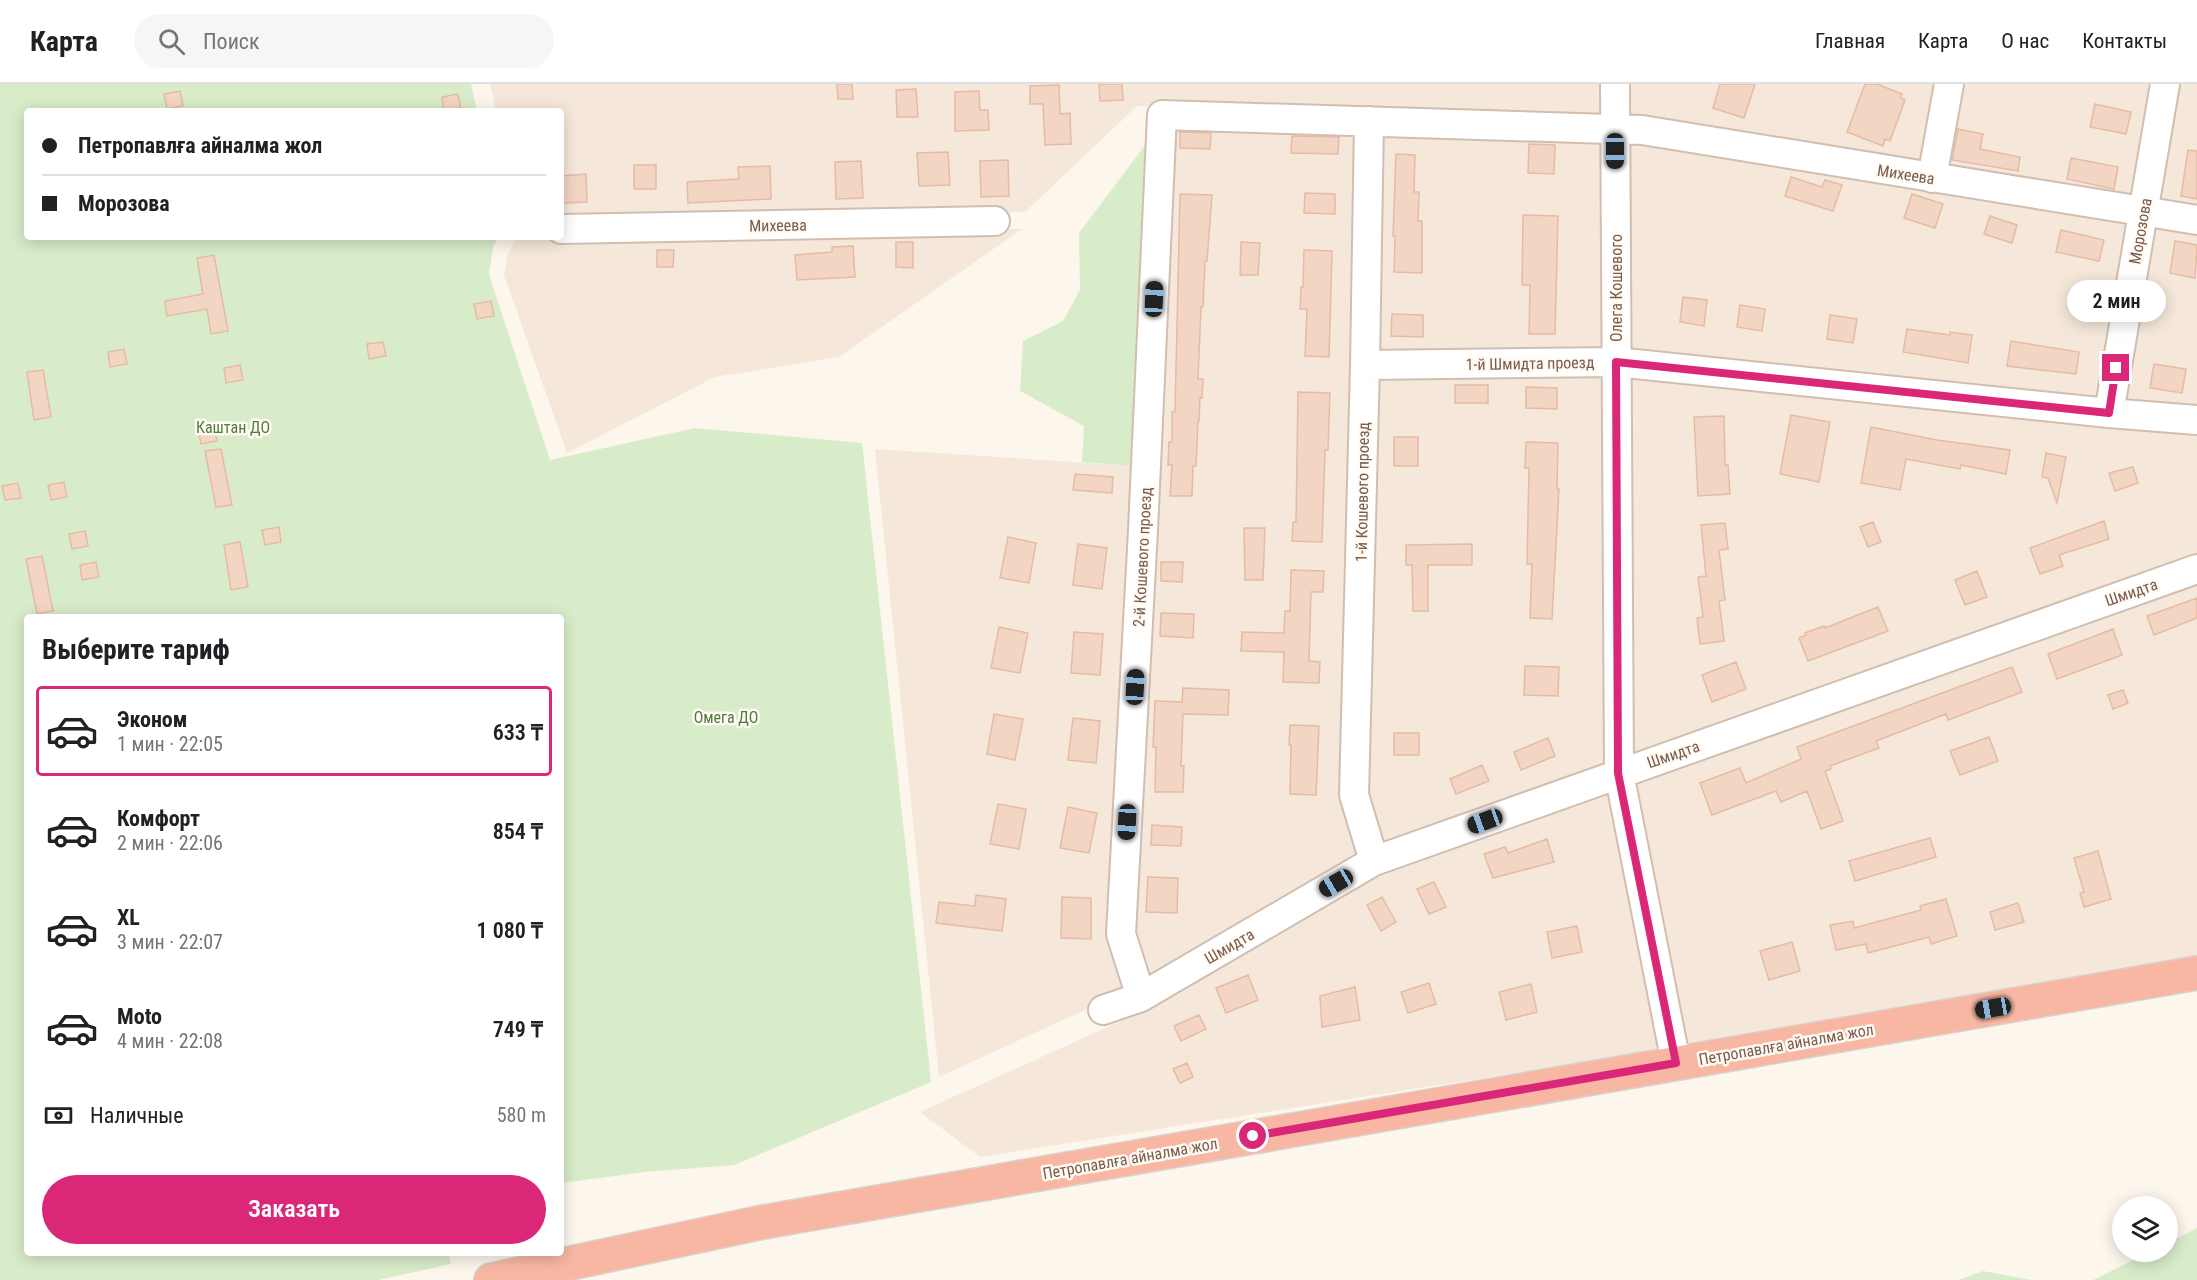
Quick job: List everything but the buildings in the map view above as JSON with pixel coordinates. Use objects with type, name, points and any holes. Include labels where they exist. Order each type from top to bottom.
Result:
[{"type":"highway","name":"Петропавлға айналма жол","points":[[490,1280],[763,1222],[2197,974]]},
{"type":"street","name":"Олега Кошевого","points":[[1615,84],[1618,773],[1676,1063]]},
{"type":"street","points":[[1932,178],[1948,84]]},
{"type":"street","name":"Морозова","points":[[2109,413],[2164,84]]},
{"type":"street","name":"2-й Кошевого проезд","points":[[1141,997],[1121,934],[1144,518],[1162,115],[1369,121]]},
{"type":"street","points":[[1369,121],[1615,128]]},
{"type":"street","name":"1-й Кошевого проезд","points":[[1369,121],[1354,795],[1374,861]]},
{"type":"street","name":"Михеева","points":[[1615,128],[1642,130],[2197,220]]},
{"type":"street","name":"Михеева","points":[[564,229],[995,221]]},
{"type":"street","name":"1-й Шмидта проезд","points":[[1365,364],[1616,362],[2197,420]]},
{"type":"street","name":"Шмидта","points":[[1103,1010],[1141,997],[1374,861],[2197,569]]},
{"type":"shaded area","points":[[490,84],[1605,84],[1605,119],[1137,106],[1025,212],[564,222],[564,108],[495,108]]},
{"type":"shaded area","points":[[1628,84],[1936,84],[1922,164],[1628,117]]},
{"type":"shaded area","points":[[1961,84],[2152,84],[2132,199],[1945,170]]},
{"type":"shaded area","points":[[2174,84],[2197,84],[2197,212],[2153,205]]},
{"type":"shaded area","points":[[1173,124],[1359,128],[1364,856],[1147,979],[1133,937]]},
{"type":"shaded area","points":[[1377,128],[1605,137],[1605,353],[1374,355]]},
{"type":"shaded area","points":[[1629,142],[2131,221],[2098,403],[1629,353]]},
{"type":"shaded area","points":[[2152,225],[2197,232],[2197,409],[2123,402]]},
{"type":"shaded area","points":[[1022,229],[839,357],[715,377],[567,453],[504,275],[508,253],[515,240],[564,240],[564,234]]},
{"type":"shaded area","points":[[1375,372],[1608,372],[1607,765],[1382,848],[1363,796]]},
{"type":"shaded area","points":[[1627,372],[2197,431],[2197,558],[1634,753]]},
{"type":"shaded area","points":[[875,449],[1135,466],[1126,991],[939,1077]]},
{"type":"shaded area","points":[[2197,580],[2197,959],[1688,1049],[1636,779]]},
{"type":"shaded area","points":[[1608,790],[1662,1050],[980,1157],[920,1112],[1143,1011],[1380,873]]},
{"type":"green space","points":[[0,84],[471,84],[476,108],[24,108],[24,240],[496,240],[493,247],[489,275],[550,460],[695,428],[862,443],[931,1082],[734,1165],[645,1172],[564,1183],[564,614],[24,614],[24,1256],[449,1256],[451,1264],[378,1280],[0,1280]]},
{"type":"green space","points":[[1152,136],[1135,466],[1082,462],[1084,426],[1020,391],[1023,341],[1063,321],[1080,290],[1079,233]]},
{"type":"green space","points":[[2197,1228],[2197,1280],[2093,1280],[2129,1262],[2178,1262],[2178,1238]]},
{"type":"green space","points":[[1983,1271],[2031,1280],[1959,1280]]},
{"type":"route","points":[[1253,1136],[1676,1063],[1618,773],[1616,362],[2109,413],[2116,368]]},
{"type":"park label","name":"Каштан ДО","points":[[233,427]]},
{"type":"park label","name":"Омега ДО","points":[[726,717]]}]
